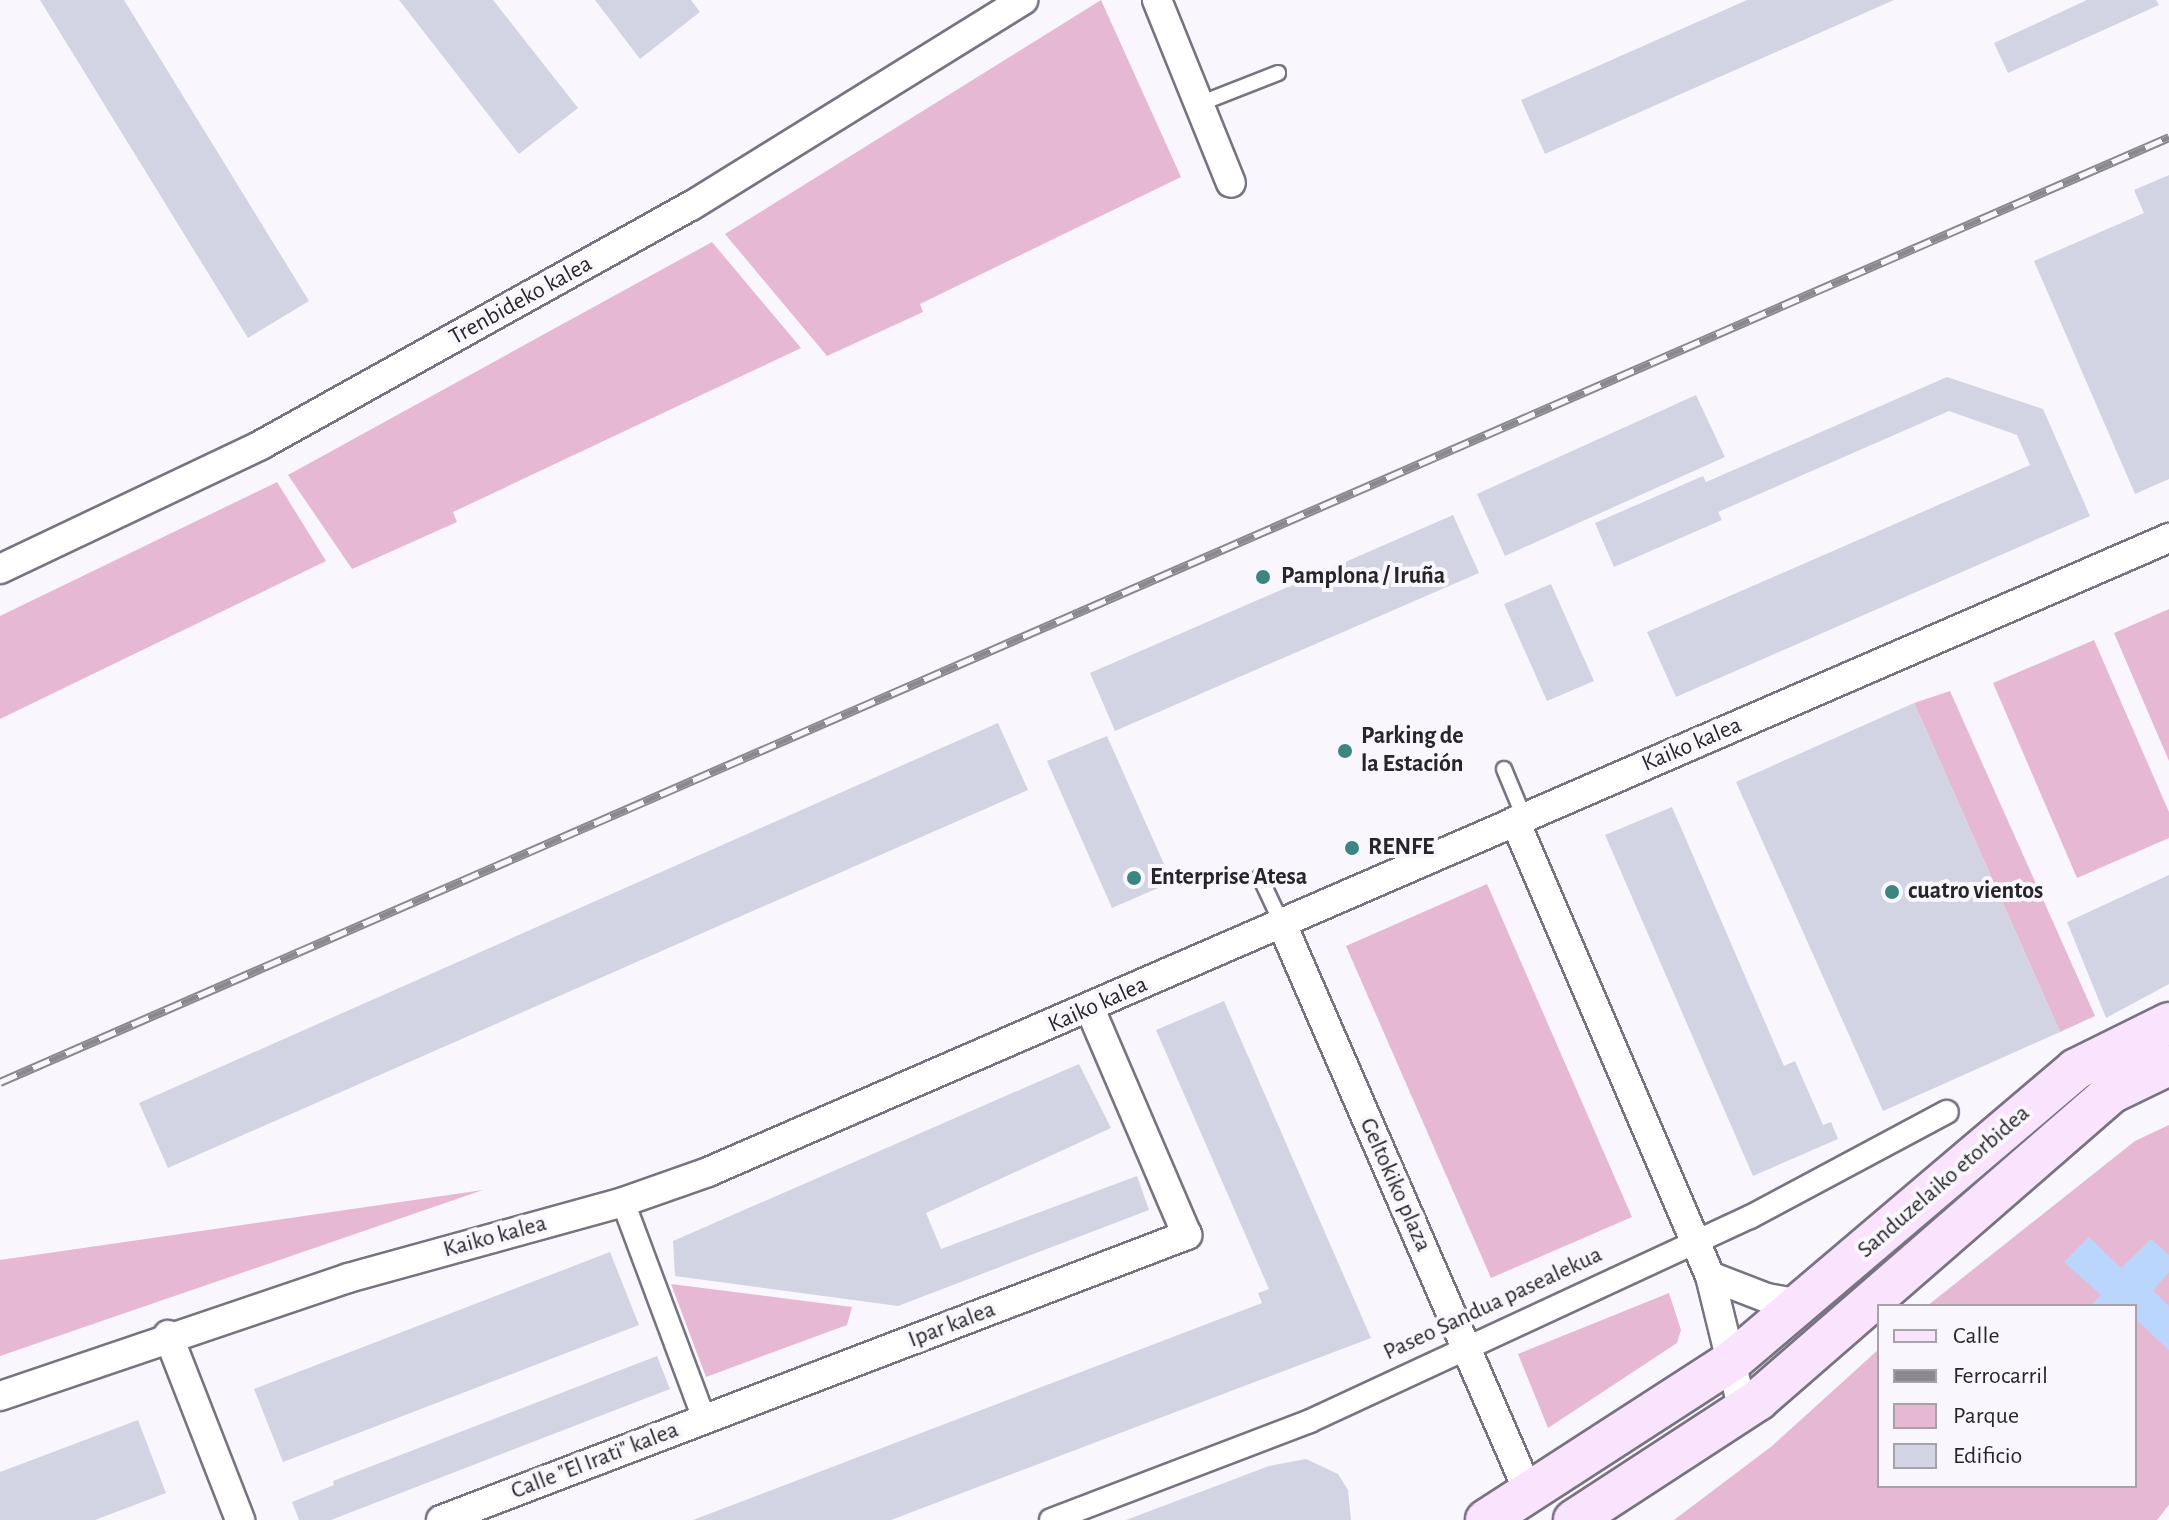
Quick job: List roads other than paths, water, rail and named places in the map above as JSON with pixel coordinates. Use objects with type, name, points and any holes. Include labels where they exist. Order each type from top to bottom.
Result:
[{"type":"main road","name":"Sanduzelaiko etorbidea","points":[[1486,1520],[1732,1361],[2076,1069],[2169,1023]]},
{"type":"main road","name":"Sanduzelaiko etorbidea","points":[[1574,1520],[1743,1410],[2111,1093],[2169,1065]]},
{"type":"street","name":"Trenbideko kalea","points":[[0,569],[261,445],[677,214],[1023,0]]},
{"type":"street","points":[[1157,0],[1231,183]]},
{"type":"street","name":"Kaiko kalea","points":[[0,1396],[168,1335],[348,1278],[623,1202],[708,1172],[1090,1009],[2169,538]]},
{"type":"street","points":[[1520,819],[1710,1276],[1743,1410]]},
{"type":"street","name":"Geltokiko plaza","points":[[1282,924],[1529,1493]]},
{"type":"street","name":"Ipar kalea","points":[[704,1419],[1187,1235],[1090,1009]]},
{"type":"street","name":"Paseo Sandua pasealekua","points":[[1051,1520],[1310,1421],[1750,1217],[1947,1112]]},
{"type":"street","points":[[623,1202],[704,1419]]},
{"type":"street","points":[[1710,1276],[1767,1298],[1802,1304]]},
{"type":"street","points":[[168,1335],[240,1520]]},
{"type":"street","name":"Calle \"El Irati\" kalea","points":[[441,1520],[704,1419]]},
{"type":"lane","points":[[1199,104],[1278,73]]},
{"type":"lane","points":[[1504,769],[1520,819]]},
{"type":"lane","name":"Geltokiko plaza","points":[[1260,877],[1282,924]]},
{"type":"water","points":[[2089,1237],[2121,1268],[2151,1239],[2169,1255],[2169,1272],[2153,1291],[2169,1306],[2169,1350],[2137,1321],[2137,1304],[2093,1304],[2101,1295],[2064,1262]]},
{"type":"railway","points":[[0,1082],[2169,137]]},
{"type":"place","name":"Pamplona / Iruña","points":[[1263,577]]},
{"type":"place","name":"Parking de la Estación","points":[[1345,751]]},
{"type":"place","name":"RENFE","points":[[1352,848]]},
{"type":"place","name":"Enterprise Atesa","points":[[1134,878]]},
{"type":"place","name":"cuatro vientos","points":[[1892,892]]}]
